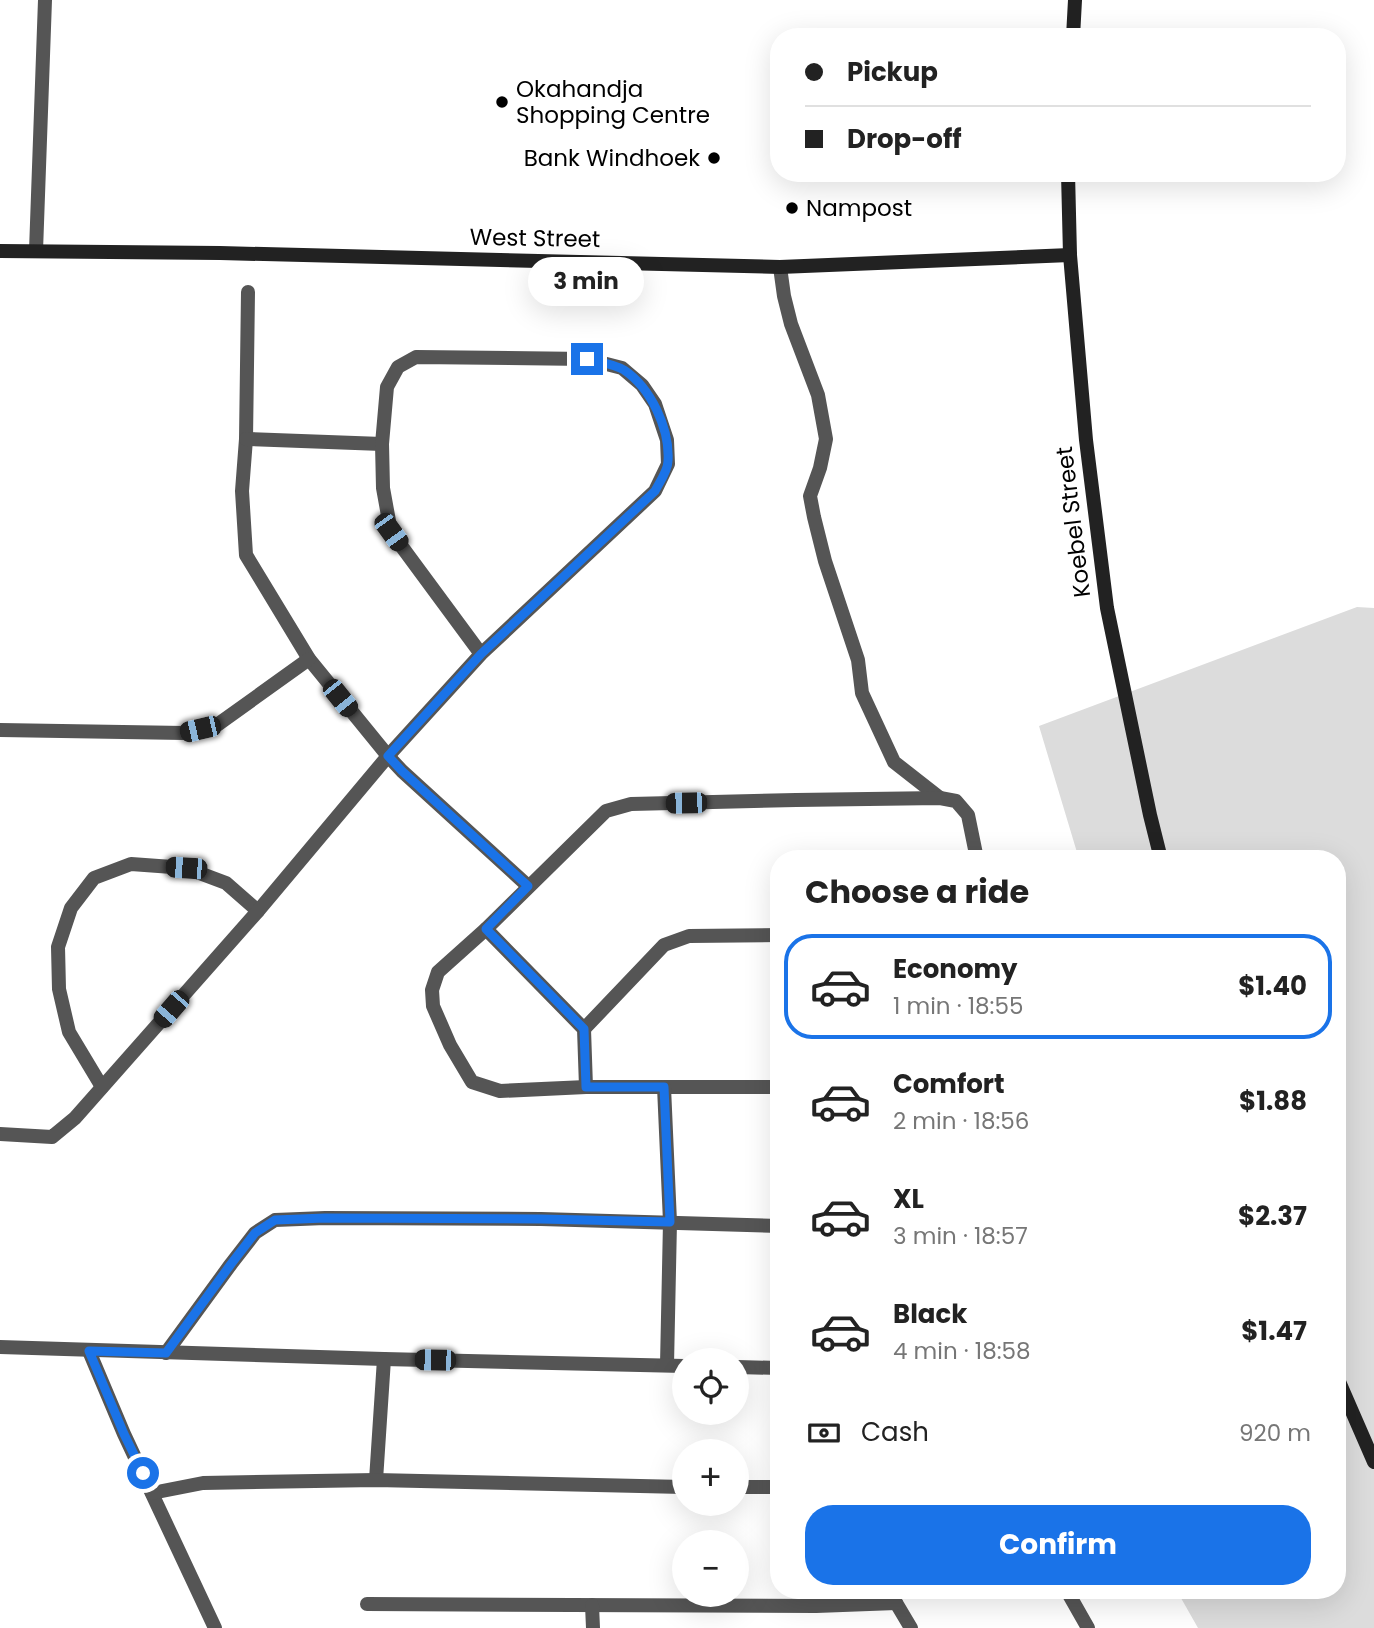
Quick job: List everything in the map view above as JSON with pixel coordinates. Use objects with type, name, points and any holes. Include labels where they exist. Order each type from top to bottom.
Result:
[{"type":"street","points":[[36,251],[45,0]]},
{"type":"street","points":[[1073,28],[1075,0]]},
{"type":"street","name":"Koebel Street","points":[[1068,182],[1070,255],[1086,440],[1107,608],[1159,850]]},
{"type":"street","name":"West Street","points":[[0,251],[220,253],[780,267],[1070,255]]},
{"type":"street","points":[[780,267],[791,324],[818,395],[826,439],[810,496],[814,517],[825,561],[858,660],[862,693],[894,762],[940,798]]},
{"type":"street","points":[[248,292],[246,439],[242,491],[246,555],[309,659],[388,756],[528,886]]},
{"type":"street","points":[[0,1134],[52,1137],[75,1118],[258,911],[388,756],[481,654],[655,491],[668,464],[667,440],[655,404],[642,385],[622,368],[587,359],[416,357],[398,367],[387,387],[382,444],[383,488],[391,532],[481,654]]},
{"type":"street","points":[[246,439],[382,444]]},
{"type":"street","points":[[0,730],[184,733],[217,725],[309,659]]},
{"type":"street","points":[[770,1087],[586,1087],[500,1091],[472,1082],[450,1045],[433,1006],[432,990],[438,972],[486,929],[606,811],[631,804],[940,798],[956,801],[968,815],[975,850]]},
{"type":"street","points":[[102,1087],[69,1032],[59,989],[58,947],[71,908],[94,878],[131,864],[186,868],[226,883],[258,911]]},
{"type":"street","points":[[486,929],[584,1029],[586,1087]]},
{"type":"street","points":[[584,1029],[664,945],[689,936],[770,935]]},
{"type":"street","points":[[664,1087],[670,1222],[667,1366]]},
{"type":"street","points":[[166,1353],[255,1233],[275,1220],[541,1219],[770,1226]]},
{"type":"street","points":[[0,1347],[672,1366]]},
{"type":"street","points":[[89,1351],[124,1434],[215,1628]]},
{"type":"street","points":[[376,1480],[384,1359]]},
{"type":"street","points":[[749,1367],[770,1368]]},
{"type":"street","points":[[1346,1398],[1374,1462]]},
{"type":"street","points":[[152,1493],[203,1483],[376,1480],[672,1487]]},
{"type":"street","points":[[749,1487],[770,1487]]},
{"type":"street","points":[[368,1604],[816,1606],[875,1599]]},
{"type":"street","points":[[893,1599],[911,1628]]},
{"type":"street","points":[[1072,1599],[1088,1628]]},
{"type":"street","points":[[592,1605],[593,1628]]},
{"type":"shaded area","points":[[1357,607],[1374,608],[1374,1628],[1198,1628],[1182,1599],[1346,1599],[1346,850],[1076,850],[1039,726]]},
{"type":"place","name":"Okahandja Shopping Centre","points":[[502,102]]},
{"type":"place","name":"Bank Windhoek","points":[[714,158]]},
{"type":"place","name":"Nampost","points":[[792,208]]},
{"type":"route","points":[[143,1473],[89,1351],[166,1353],[255,1233],[275,1220],[541,1219],[670,1222],[664,1087],[586,1087],[584,1029],[486,929],[528,886],[388,756],[481,654],[655,491],[668,464],[667,440],[655,404],[642,385],[622,368],[587,359]]}]
